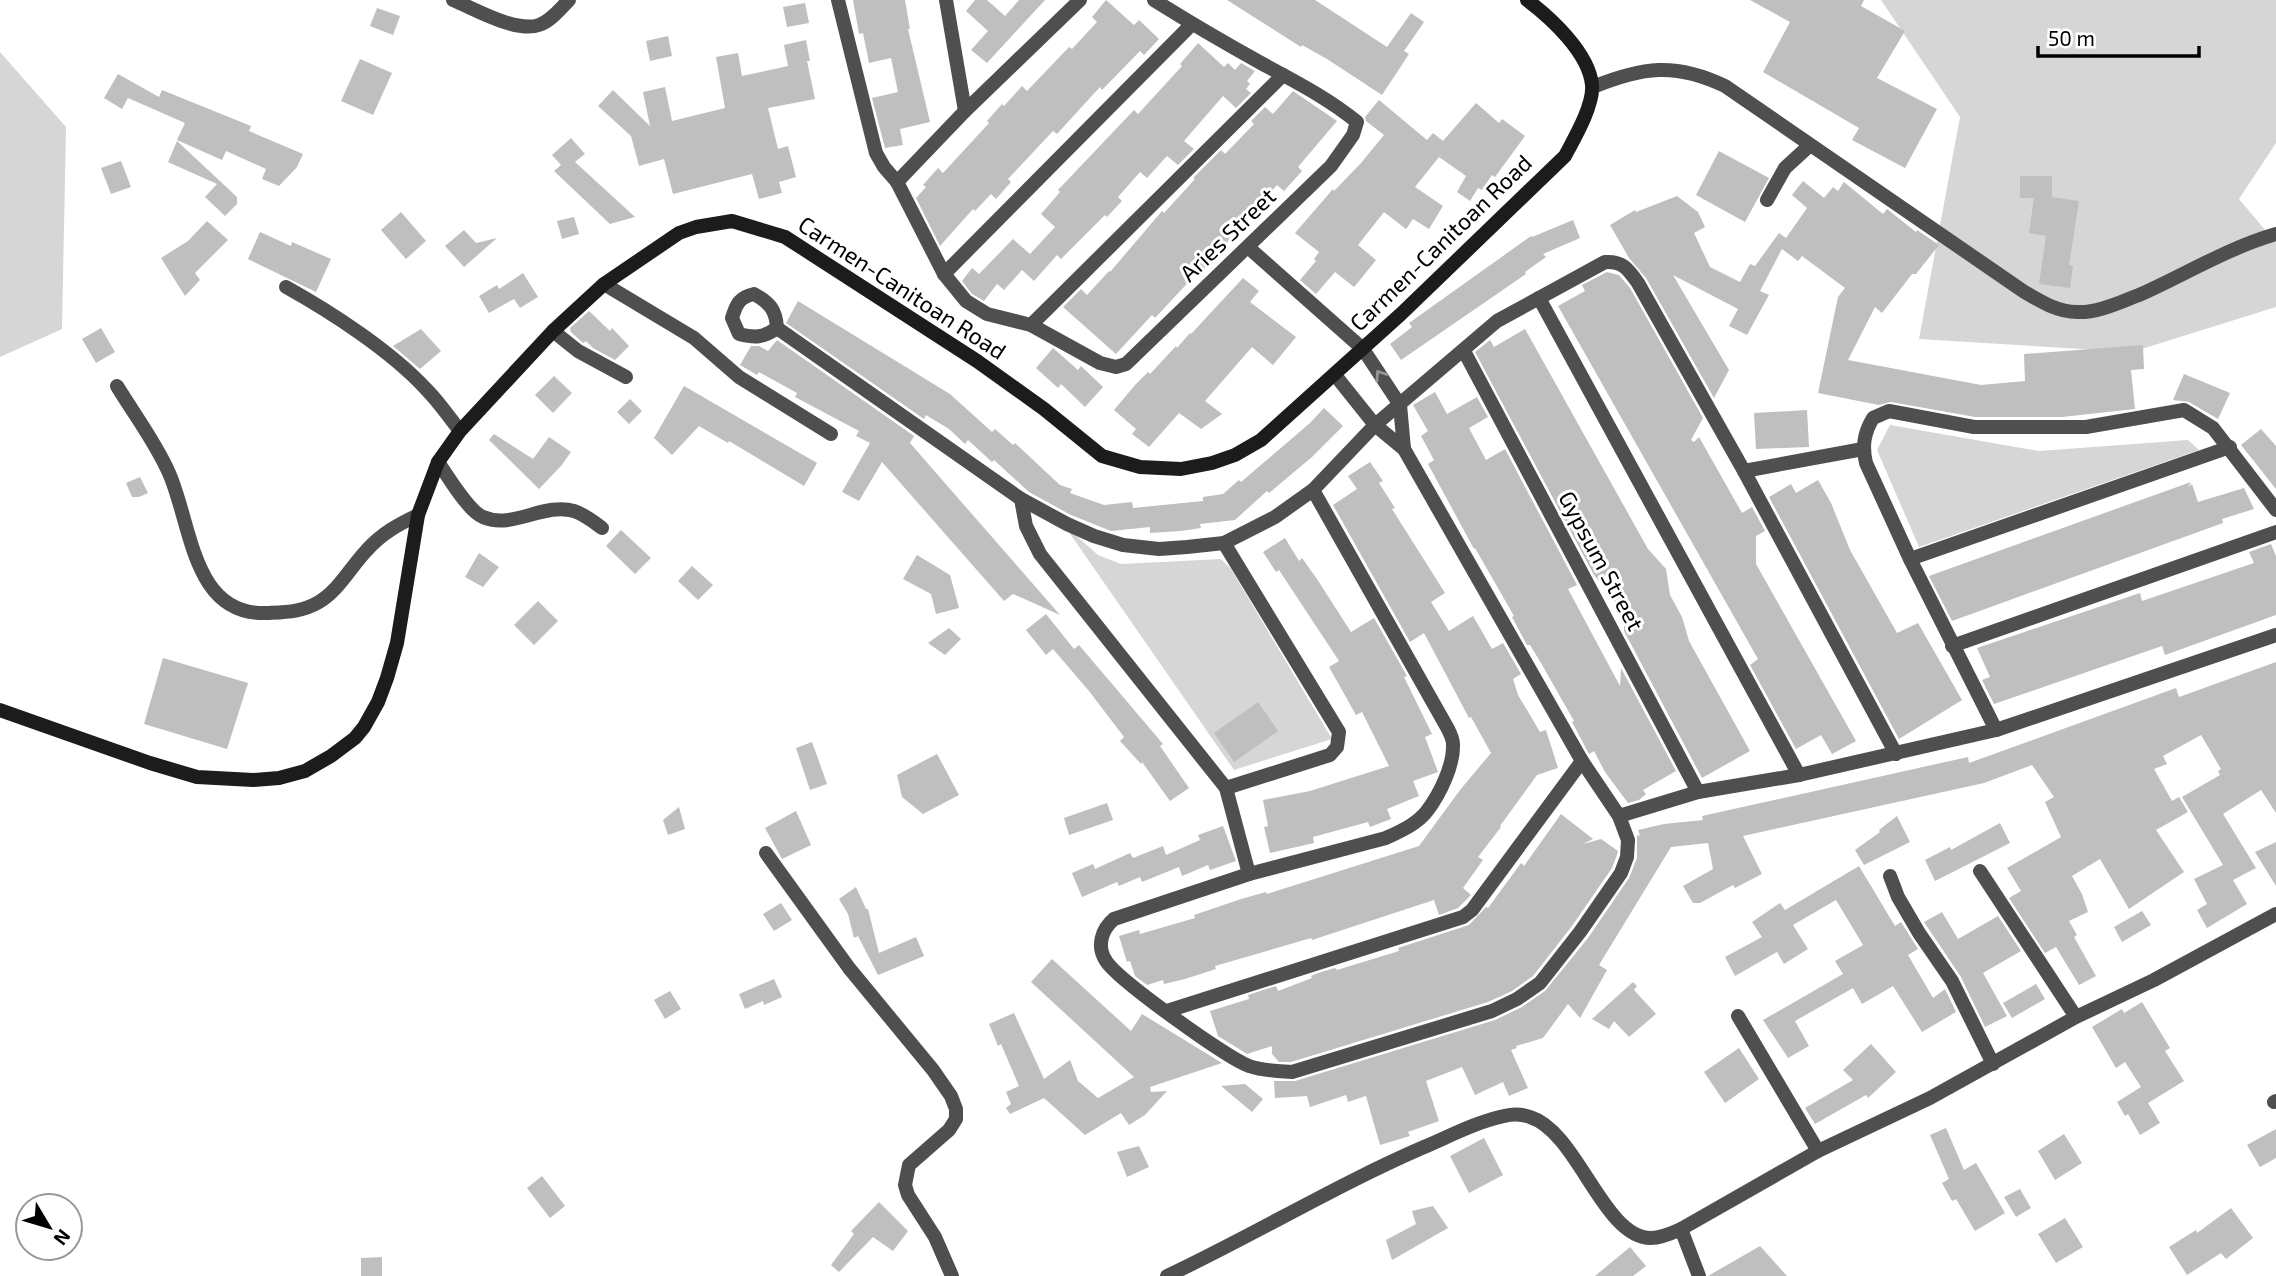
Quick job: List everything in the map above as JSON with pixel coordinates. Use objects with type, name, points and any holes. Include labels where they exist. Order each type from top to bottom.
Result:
[{"type":"main road","points":[[1527,0],[1567,37],[1586,63],[1593,87]]},
{"type":"main road","name":"Carmen-Canitoan Road","points":[[0,710],[197,777],[253,780],[279,778],[305,771],[331,756],[355,738],[378,702],[397,643],[418,515],[438,462],[460,431],[553,331],[604,284],[679,233],[696,227],[732,221],[785,237],[977,361],[1044,409],[1102,456],[1140,467],[1181,469],[1235,455],[1261,440],[1335,375],[1565,156],[1584,121],[1593,87]]},
{"type":"street","points":[[453,0],[510,24],[528,27],[540,25],[551,18],[569,0]]},
{"type":"street","points":[[838,0],[876,153],[897,182],[944,274],[966,302],[987,314],[1031,325],[1283,75],[1154,0]]},
{"type":"street","points":[[946,0],[965,111]]},
{"type":"street","points":[[897,182],[965,111],[1080,0]]},
{"type":"street","points":[[944,274],[1192,24]]},
{"type":"street","points":[[1593,87],[1624,74],[1650,69],[1705,77],[1725,86],[2023,291],[2055,308],[2077,312],[2097,310],[2119,303],[2276,234]]},
{"type":"street","name":"Aries Street","points":[[1031,325],[1100,363],[1116,367],[1126,365],[1249,248],[1331,166],[1353,135],[1357,122],[1283,75]]},
{"type":"street","points":[[1767,200],[1785,168],[1809,146]]},
{"type":"street","points":[[1249,248],[1363,349],[1400,405],[1404,449]]},
{"type":"street","points":[[777,328],[1021,499],[1085,532],[1123,545],[1159,549],[1224,544],[1275,517],[1313,490],[1375,425],[1497,321],[1605,262],[1621,263],[1629,270],[1744,471],[1896,754]]},
{"type":"street","points":[[604,284],[694,338],[739,377],[831,434]]},
{"type":"street","points":[[286,287],[338,319],[391,358],[426,388],[460,431]]},
{"type":"street","points":[[1539,298],[1799,775]]},
{"type":"street","points":[[553,331],[578,351],[626,377]]},
{"type":"street","name":"Gypsum Street","points":[[1464,351],[1698,792]]},
{"type":"street","points":[[1313,490],[1448,729],[1453,742],[1446,776],[1427,811],[1413,824],[1386,838],[1249,874],[1114,919],[1104,928],[1101,939],[1105,960],[1142,993],[1232,1056],[1249,1066],[1272,1071],[1292,1072],[1492,1011],[1517,999],[1540,983],[1580,932],[1621,873],[1627,857],[1628,840],[1619,816],[1582,761],[1404,449],[1375,425],[1335,375]]},
{"type":"street","points":[[117,386],[169,472],[206,582],[218,597],[232,606],[260,613],[298,612],[320,602],[390,528],[418,515]]},
{"type":"street","points":[[1996,730],[1952,646],[1866,463],[1864,439],[1873,418],[1878,414],[1889,411],[1974,427],[2086,428],[2184,410],[2213,428],[2276,510]]},
{"type":"street","points":[[1910,559],[2230,447]]},
{"type":"street","points":[[1744,471],[1863,449]]},
{"type":"street","points":[[438,462],[482,517],[501,521],[559,508],[577,511],[603,527]]},
{"type":"street","points":[[1021,499],[1026,526],[1040,554],[1226,788],[1249,874]]},
{"type":"street","points":[[1952,646],[2276,532]]},
{"type":"street","points":[[1224,544],[1339,732],[1340,739],[1331,755],[1226,788]]},
{"type":"street","points":[[1619,816],[1698,792],[1799,775],[1996,730],[2276,635]]},
{"type":"street","points":[[1167,1011],[1463,917],[1472,910],[1582,761]]},
{"type":"street","points":[[766,853],[849,968],[933,1070],[951,1096],[956,1109],[956,1119],[949,1130],[909,1165],[905,1185],[908,1195],[935,1237],[952,1276]]},
{"type":"street","points":[[1980,871],[2076,1017]]},
{"type":"street","points":[[1890,876],[1898,897],[1919,933],[1952,981],[1993,1064]]},
{"type":"street","points":[[1167,1276],[1373,1169],[1473,1126],[1504,1116],[1530,1116],[1545,1123],[1611,1214],[1628,1229],[1649,1238],[1681,1229],[1818,1151],[1885,1120],[2276,914]]},
{"type":"street","points":[[1738,1016],[1818,1151]]},
{"type":"street","points":[[1681,1229],[1699,1276]]},
{"type":"shaded area","points":[[1881,0],[2276,0],[2276,143],[2239,199],[2276,243],[2276,307],[2132,352],[1919,339],[1960,117]]},
{"type":"shaded area","points":[[0,52],[66,127],[62,329],[0,357]]},
{"type":"shaded area","points":[[1890,425],[2039,451],[2188,440],[2199,450],[1919,547],[1877,450]]},
{"type":"shaded area","points":[[1064,525],[1098,555],[1121,564],[1221,559],[1231,569],[1332,739],[1234,770]]},
{"type":"building","points":[[853,0],[905,0],[908,29],[930,122],[900,129],[903,145],[885,148],[872,98],[898,92],[891,58],[869,63],[863,33],[859,34]]},
{"type":"building","points":[[975,0],[987,0],[1005,16],[1019,0],[1045,0],[987,63],[971,50],[988,31],[966,11]]},
{"type":"building","points":[[1106,0],[1134,25],[1139,20],[1159,39],[1144,55],[1140,51],[1102,90],[1100,87],[1057,134],[1053,131],[1008,179],[1011,182],[996,199],[991,194],[975,211],[973,209],[940,246],[916,198],[926,187],[923,185],[938,168],[943,173],[989,123],[987,121],[1002,104],[1004,106],[1022,86],[1027,91],[1069,47],[1072,49],[1097,22],[1092,17]]},
{"type":"building","points":[[1227,0],[1315,0],[1387,47],[1411,13],[1424,22],[1404,51],[1409,54],[1382,95]]},
{"type":"building","points":[[1750,0],[1864,0],[1861,6],[1905,31],[1877,78],[1937,109],[1905,168],[1852,140],[1859,128],[1763,72],[1790,22]]},
{"type":"building","points":[[805,3],[809,23],[787,27],[783,7]]},
{"type":"building","points":[[377,8],[400,16],[393,35],[370,26]]},
{"type":"building","points":[[668,36],[672,56],[650,61],[646,41]]},
{"type":"building","points":[[806,40],[810,61],[807,61],[815,99],[768,108],[778,149],[788,146],[796,177],[779,182],[782,193],[759,199],[752,174],[673,194],[664,159],[639,166],[631,136],[598,106],[613,90],[650,126],[643,92],[665,87],[672,121],[725,108],[716,57],[738,53],[742,76],[788,66],[784,45]]},
{"type":"building","points":[[1198,43],[1224,67],[1228,63],[1235,70],[1241,63],[1255,71],[1247,81],[1250,84],[1246,89],[1251,93],[1236,108],[1223,96],[1184,141],[1194,149],[1178,165],[1167,156],[1147,178],[1140,172],[1118,197],[1122,201],[1107,217],[1105,215],[1061,259],[1057,255],[1034,281],[1022,270],[1004,290],[997,284],[984,301],[972,294],[962,281],[972,268],[979,274],[1013,239],[1030,254],[1055,227],[1041,214],[1060,192],[1058,190],[1134,110],[1138,114],[1182,66],[1180,64]]},
{"type":"building","points":[[360,59],[392,73],[373,115],[341,101]]},
{"type":"building","points":[[118,74],[159,97],[162,90],[251,126],[249,131],[303,154],[297,167],[279,186],[262,179],[266,169],[226,151],[222,160],[177,140],[185,123],[128,98],[122,109],[104,98]]},
{"type":"building","points":[[1293,91],[1337,121],[1298,167],[1302,171],[1284,191],[1277,185],[1198,276],[1196,274],[1155,318],[1152,315],[1116,354],[1063,307],[1081,289],[1087,295],[1221,150],[1225,154],[1254,124],[1251,121],[1265,107],[1273,114]]},
{"type":"building","points":[[1379,100],[1427,140],[1433,133],[1443,141],[1476,103],[1499,123],[1502,119],[1525,136],[1495,177],[1492,175],[1482,190],[1478,188],[1470,201],[1457,192],[1466,176],[1439,157],[1415,187],[1443,206],[1429,229],[1413,219],[1406,229],[1384,212],[1358,245],[1376,260],[1360,280],[1354,287],[1335,272],[1316,294],[1300,280],[1316,261],[1314,259],[1319,252],[1295,233],[1384,135],[1366,121],[1365,117]]},
{"type":"building","points":[[571,138],[585,154],[575,162],[635,217],[610,224],[554,171],[561,165],[552,155]]},
{"type":"building","points":[[177,141],[237,197],[237,204],[225,216],[205,197],[217,184],[168,162]]},
{"type":"building","points":[[1719,151],[1769,178],[1745,222],[1696,195]]},
{"type":"building","points":[[121,161],[131,187],[111,194],[101,168]]},
{"type":"building","points":[[2020,176],[2052,176],[2052,197],[2079,201],[2069,265],[2073,266],[2070,288],[2039,284],[2046,236],[2029,233],[2034,198],[2020,198]]},
{"type":"building","points":[[1803,181],[1824,198],[1833,187],[1838,191],[1844,182],[1883,214],[1887,209],[1916,232],[1917,230],[1939,245],[1882,313],[1875,307],[1848,360],[1981,385],[2025,381],[2024,354],[2143,345],[2144,369],[2131,370],[2135,409],[2062,417],[1975,417],[1891,402],[1879,405],[1818,393],[1838,297],[1845,288],[1802,256],[1798,261],[1782,249],[1760,291],[1769,295],[1747,335],[1729,326],[1738,309],[1673,275],[1729,370],[1714,398],[1646,278],[1629,258],[1610,225],[1635,210],[1636,212],[1677,196],[1698,212],[1705,227],[1694,233],[1710,267],[1740,282],[1750,264],[1755,266],[1779,233],[1786,238],[1807,208],[1792,195]]},
{"type":"building","points":[[401,212],[426,241],[406,259],[381,230]]},
{"type":"building","points":[[574,217],[579,234],[562,239],[557,221]]},
{"type":"building","points":[[1573,220],[1580,238],[1543,254],[1546,257],[1525,272],[1526,274],[1401,360],[1390,344],[1412,327],[1409,323],[1531,236]]},
{"type":"building","points":[[207,221],[228,240],[195,273],[200,280],[185,296],[161,258],[188,241]]},
{"type":"building","points":[[464,230],[476,243],[497,238],[464,267],[445,246]]},
{"type":"building","points":[[260,232],[331,259],[316,292],[248,259]]},
{"type":"building","points":[[1607,272],[1619,275],[1630,288],[1703,418],[1691,440],[1694,442],[1699,437],[1742,513],[1752,507],[1765,531],[1756,536],[1756,564],[1856,741],[1832,754],[1821,735],[1796,749],[1750,665],[1758,659],[1558,306],[1585,291],[1582,285]]},
{"type":"building","points":[[523,273],[538,297],[520,308],[514,299],[489,313],[479,296],[497,285],[499,289]]},
{"type":"building","points":[[1243,278],[1259,291],[1250,302],[1296,337],[1273,365],[1252,347],[1205,401],[1222,414],[1201,429],[1179,413],[1149,447],[1132,434],[1136,429],[1114,410],[1135,385],[1148,372],[1150,374],[1176,346],[1177,348]]},
{"type":"building","points":[[798,301],[950,394],[992,432],[995,429],[1013,445],[1015,443],[1060,485],[1072,489],[1070,493],[1104,505],[1132,502],[1133,508],[1203,501],[1203,497],[1223,494],[1239,480],[1241,482],[1324,408],[1343,426],[1312,457],[1269,493],[1267,491],[1235,520],[1200,524],[1201,528],[1181,531],[1150,533],[1150,527],[1111,531],[1071,515],[1029,492],[968,440],[965,444],[949,429],[926,415],[924,419],[786,323]]},
{"type":"building","points":[[589,311],[610,331],[612,328],[629,346],[615,360],[586,341],[583,343],[571,332],[570,328]]},
{"type":"building","points":[[101,328],[115,352],[96,363],[82,339]]},
{"type":"building","points":[[421,329],[441,351],[420,369],[393,346]]},
{"type":"building","points":[[1525,329],[1648,549],[1666,569],[1670,595],[1682,617],[1689,641],[1750,751],[1702,778],[1624,631],[1624,618],[1612,596],[1594,575],[1475,352],[1490,340],[1494,347]]},
{"type":"building","points":[[777,340],[914,436],[910,443],[1060,615],[1013,594],[1004,601],[882,462],[859,501],[842,492],[870,443],[856,436],[859,431],[795,397],[797,393],[740,365],[751,346],[759,346],[768,351]]},
{"type":"building","points":[[1053,348],[1078,370],[1081,366],[1103,387],[1085,407],[1061,384],[1058,388],[1036,368]]},
{"type":"building","points":[[2184,374],[2230,393],[2218,419],[2189,402],[2173,400]]},
{"type":"building","points":[[554,376],[572,393],[553,413],[535,395]]},
{"type":"building","points":[[684,386],[817,463],[804,486],[699,426],[672,455],[654,438]]},
{"type":"building","points":[[1435,392],[1447,414],[1477,397],[1488,417],[1469,428],[1486,460],[1505,449],[1577,585],[1568,589],[1620,686],[1621,668],[1676,771],[1643,790],[1646,794],[1639,800],[1628,803],[1605,772],[1594,751],[1589,754],[1572,722],[1574,721],[1530,645],[1527,645],[1512,617],[1514,616],[1428,464],[1434,460],[1421,436],[1428,431],[1413,405]]},
{"type":"building","points":[[630,399],[642,411],[629,424],[617,412]]},
{"type":"building","points":[[1807,410],[1809,447],[1756,449],[1754,413]]},
{"type":"building","points":[[2261,429],[2276,446],[2276,489],[2241,445]]},
{"type":"building","points":[[494,434],[533,459],[549,437],[571,452],[539,489],[489,440]]},
{"type":"building","points":[[1370,462],[1383,481],[1379,483],[1395,508],[1392,509],[1445,593],[1431,602],[1449,631],[1473,616],[1492,649],[1503,643],[1521,674],[1513,679],[1518,695],[1540,732],[1546,730],[1558,768],[1537,775],[1500,826],[1478,857],[1483,860],[1463,888],[1471,895],[1458,908],[1439,915],[1434,900],[1312,940],[1311,938],[1215,966],[1216,969],[1185,979],[1164,984],[1163,980],[1147,985],[1135,976],[1130,961],[1127,962],[1119,936],[1139,930],[1140,934],[1195,918],[1194,915],[1241,899],[1266,892],[1267,894],[1419,846],[1491,753],[1471,717],[1469,718],[1424,633],[1410,642],[1333,505],[1357,489],[1348,476]]},
{"type":"building","points":[[140,477],[148,493],[132,497],[126,483]]},
{"type":"building","points":[[1818,480],[1831,503],[1850,550],[1897,633],[1918,623],[1962,700],[1899,739],[1769,497],[1791,484],[1796,493]]},
{"type":"building","points":[[2191,482],[2188,487],[2192,484],[2198,502],[2244,488],[2254,509],[2222,519],[2223,523],[1952,621],[1929,576]]},
{"type":"building","points":[[621,530],[651,558],[635,574],[606,546]]},
{"type":"building","points":[[1285,538],[1299,561],[1302,558],[1317,579],[1351,632],[1374,618],[1407,676],[1404,677],[1432,734],[1425,737],[1438,772],[1413,781],[1419,796],[1387,809],[1391,819],[1370,827],[1368,822],[1313,837],[1314,843],[1270,853],[1264,827],[1268,826],[1263,800],[1310,791],[1389,766],[1362,712],[1356,715],[1329,667],[1339,661],[1279,570],[1276,572],[1263,552]]},
{"type":"building","points":[[2271,544],[2276,556],[2276,615],[2165,655],[2162,646],[1994,704],[1982,680],[1990,677],[1977,648],[2140,593],[2142,601],[2254,563],[2249,552]]},
{"type":"building","points":[[479,553],[499,567],[483,587],[465,577]]},
{"type":"building","points":[[917,555],[950,575],[959,608],[936,614],[931,594],[903,579]]},
{"type":"building","points":[[692,566],[713,585],[698,600],[678,581]]},
{"type":"building","points":[[538,601],[558,621],[534,645],[514,625]]},
{"type":"building","points":[[1046,614],[1074,649],[1079,645],[1163,744],[1160,746],[1189,788],[1170,801],[1142,762],[1141,764],[1120,741],[1124,737],[1089,691],[1053,649],[1046,655],[1026,630]]},
{"type":"building","points":[[949,628],[961,639],[945,655],[928,643]]},
{"type":"building","points":[[163,658],[248,683],[227,749],[144,724]]},
{"type":"building","points":[[2276,662],[2276,813],[2261,790],[2223,814],[2256,868],[2233,880],[2247,904],[2207,928],[2197,910],[2207,904],[2194,879],[2223,865],[2182,797],[2220,775],[2218,771],[2221,769],[2201,735],[2163,756],[2167,764],[2154,769],[2172,801],[2179,797],[2188,812],[2156,830],[2184,872],[2129,909],[2100,859],[2072,876],[2088,912],[2069,921],[2077,935],[2074,937],[2096,976],[2079,985],[2056,947],[2045,953],[2009,898],[2021,891],[2007,868],[2061,837],[2045,802],[2054,797],[2032,765],[1984,783],[1743,836],[1762,874],[1735,888],[1733,885],[1700,903],[1693,903],[1683,886],[1713,869],[1708,843],[1671,847],[1599,965],[1607,970],[1580,1018],[1568,1004],[1543,1038],[1511,1050],[1528,1088],[1509,1096],[1503,1082],[1475,1095],[1462,1067],[1426,1081],[1439,1121],[1408,1132],[1410,1136],[1380,1145],[1366,1096],[1348,1102],[1346,1095],[1310,1107],[1307,1096],[1275,1098],[1274,1081],[1295,1081],[1495,1020],[1522,1007],[1545,991],[1588,938],[1629,878],[1637,858],[1637,835],[1640,836],[1638,830],[1703,820],[1702,816],[1968,757],[1969,763],[2176,688],[2179,697]]},
{"type":"building","points":[[1258,702],[1278,731],[1234,762],[1214,733]]},
{"type":"building","points":[[812,742],[827,784],[810,790],[796,748]]},
{"type":"building","points":[[937,754],[959,795],[923,814],[902,797],[897,775]]},
{"type":"building","points":[[1107,803],[1113,820],[1069,835],[1064,818]]},
{"type":"building","points":[[679,807],[685,829],[668,835],[663,820]]},
{"type":"building","points":[[796,811],[811,845],[782,859],[765,828]]},
{"type":"building","points":[[1561,814],[1593,839],[1583,844],[1601,839],[1618,851],[1617,855],[1612,868],[1572,926],[1533,976],[1512,991],[1488,1002],[1291,1062],[1279,1062],[1272,1054],[1272,1046],[1247,1054],[1218,1036],[1210,1011],[1249,999],[1248,995],[1276,986],[1278,991],[1318,973],[1399,951],[1398,948],[1469,925],[1488,908],[1521,863],[1524,866]]},
{"type":"building","points":[[1897,816],[1910,842],[1864,865],[1855,850]]},
{"type":"building","points":[[2000,823],[2010,843],[1935,881],[1925,860],[1950,847],[1951,850]]},
{"type":"building","points":[[1223,826],[1236,861],[1210,870],[1208,865],[1182,876],[1179,867],[1142,882],[1140,877],[1119,886],[1117,882],[1082,897],[1072,873],[1093,864],[1095,869],[1130,853],[1133,858],[1163,846],[1166,855],[1200,840],[1198,835]]},
{"type":"building","points":[[2276,842],[2276,886],[2255,852]]},
{"type":"building","points":[[1859,866],[1895,926],[1901,922],[1918,949],[1908,955],[1933,998],[1945,989],[1956,1012],[1922,1032],[1893,986],[1862,1004],[1853,988],[1795,1021],[1809,1046],[1788,1058],[1763,1020],[1843,974],[1835,961],[1863,945],[1836,900],[1793,925],[1808,949],[1784,964],[1777,952],[1735,976],[1725,957],[1762,937],[1752,922],[1780,903],[1785,910]]},
{"type":"building","points":[[856,887],[868,909],[879,953],[916,937],[924,956],[878,975],[858,936],[854,938],[848,914],[839,899]]},
{"type":"building","points":[[781,903],[792,920],[774,931],[763,914]]},
{"type":"building","points":[[2142,911],[2151,925],[2122,942],[2114,927]]},
{"type":"building","points":[[1942,912],[1958,939],[1998,916],[2021,951],[1983,973],[2007,1016],[1985,1027],[1961,977],[1924,922]]},
{"type":"building","points":[[1052,959],[1131,1031],[1142,1014],[1222,1063],[1150,1087],[1151,1092],[1167,1091],[1145,1115],[1129,1125],[1121,1113],[1085,1135],[1044,1098],[1010,1114],[1006,1108],[1011,1104],[1006,1092],[1019,1086],[989,1024],[1014,1013],[1044,1079],[1070,1060],[1078,1081],[1098,1098],[1134,1077],[1031,982]]},
{"type":"building","points":[[774,979],[782,997],[745,1009],[739,994]]},
{"type":"building","points":[[1633,982],[1637,986],[1634,990],[1656,1014],[1629,1037],[1614,1021],[1609,1029],[1592,1019]]},
{"type":"building","points":[[2036,984],[2045,999],[2012,1018],[2003,1003]]},
{"type":"building","points":[[670,991],[681,1009],[665,1019],[654,1000]]},
{"type":"building","points":[[2142,1002],[2170,1048],[2165,1051],[2184,1081],[2148,1103],[2160,1123],[2140,1135],[2128,1114],[2125,1116],[2117,1102],[2141,1087],[2125,1062],[2116,1068],[2092,1027],[2122,1009],[2124,1013]]},
{"type":"building","points":[[1871,1044],[1896,1072],[1868,1098],[1866,1095],[1815,1124],[1805,1108],[1853,1080],[1843,1070]]},
{"type":"building","points":[[1739,1048],[1759,1079],[1725,1103],[1704,1072]]},
{"type":"building","points":[[1245,1084],[1263,1099],[1252,1112],[1221,1086]]},
{"type":"building","points":[[1946,1128],[1964,1170],[1976,1163],[2005,1213],[1975,1231],[1956,1199],[1952,1201],[1942,1183],[1949,1179],[1930,1135]]},
{"type":"building","points":[[2276,1129],[2276,1158],[2260,1167],[2247,1145]]},
{"type":"building","points":[[2064,1134],[2082,1163],[2055,1180],[2038,1151]]},
{"type":"building","points":[[1484,1138],[1503,1175],[1469,1193],[1450,1156]]},
{"type":"building","points":[[1139,1146],[1149,1167],[1127,1177],[1117,1152]]},
{"type":"building","points":[[542,1176],[565,1206],[550,1218],[527,1188]]},
{"type":"building","points":[[2020,1189],[2031,1208],[2016,1217],[2004,1197]]},
{"type":"building","points":[[879,1202],[908,1231],[893,1251],[873,1237],[839,1272],[831,1265],[854,1234],[851,1231]]},
{"type":"building","points":[[1433,1206],[1448,1228],[1392,1260],[1386,1240],[1416,1224],[1412,1211]]},
{"type":"building","points":[[2231,1208],[2253,1238],[2226,1259],[2221,1253],[2187,1275],[2169,1247],[2196,1230],[2197,1233]]},
{"type":"building","points":[[2065,1218],[2083,1247],[2056,1263],[2038,1234]]},
{"type":"building","points":[[1760,1246],[1787,1276],[1708,1276]]},
{"type":"building","points":[[1630,1247],[1646,1266],[1633,1276],[1595,1276]]},
{"type":"building","points":[[382,1257],[382,1276],[361,1276],[361,1258]]}]
